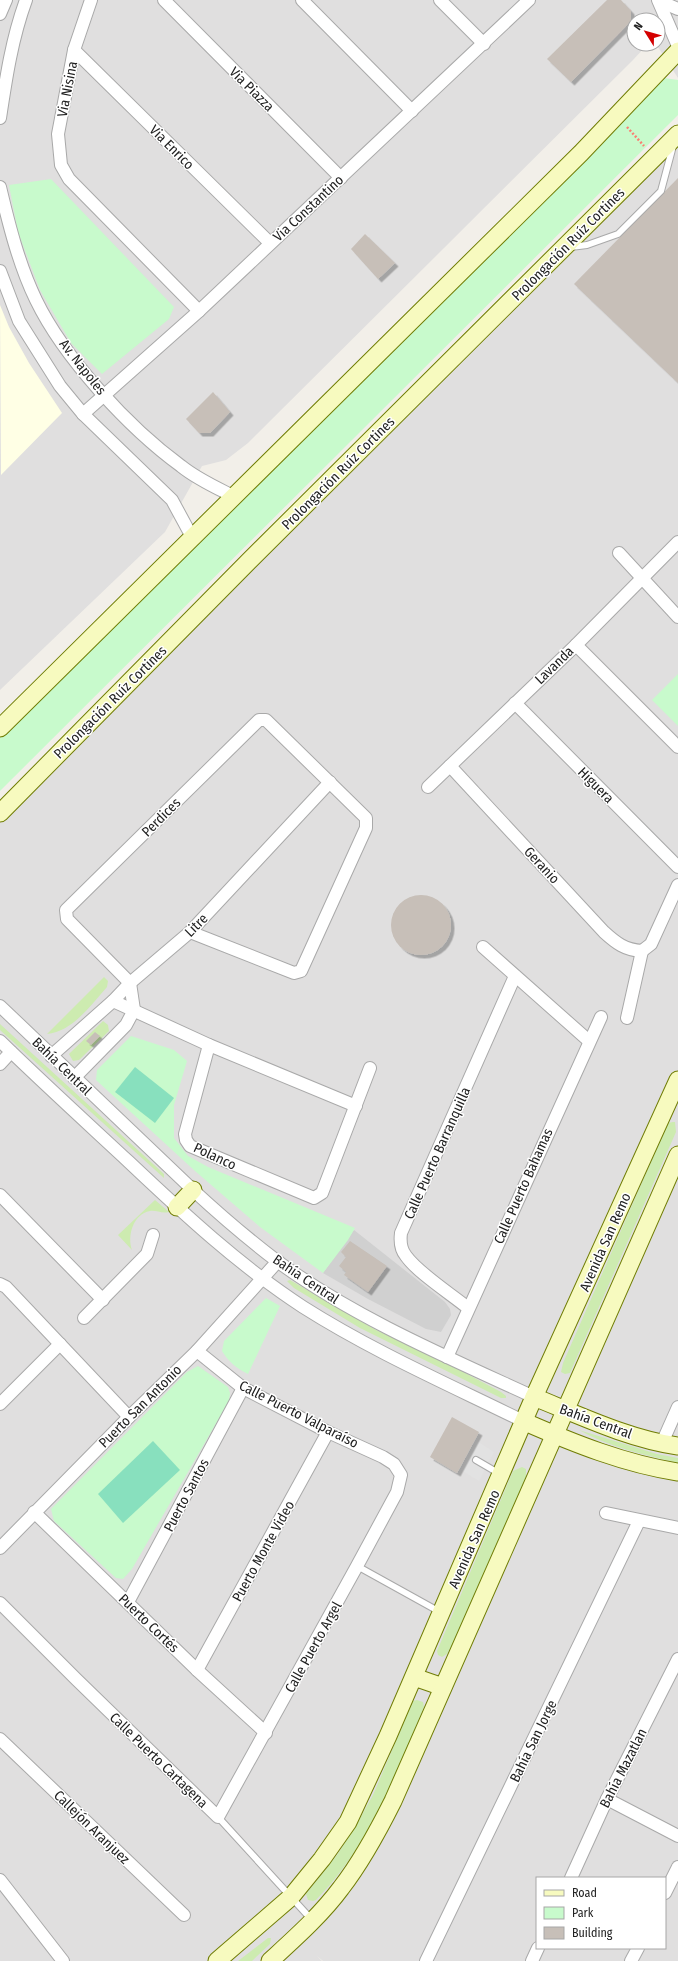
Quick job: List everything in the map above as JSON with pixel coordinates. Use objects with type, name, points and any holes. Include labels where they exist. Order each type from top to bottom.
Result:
[{"type":"street","points":[[0,14],[6,0]]},
{"type":"street","points":[[0,118],[6,74],[19,17],[26,0]]},
{"type":"street","name":"Via Nisina","points":[[91,0],[74,50],[58,134],[61,165],[69,179],[199,311]]},
{"type":"street","name":"Via Piazza","points":[[164,0],[340,178]]},
{"type":"street","points":[[302,0],[412,111]]},
{"type":"street","points":[[440,0],[484,44]]},
{"type":"street","name":"Via Constantino","points":[[83,414],[199,311],[529,0]]},
{"type":"street","points":[[659,0],[678,9]]},
{"type":"street","points":[[659,0],[678,46]]},
{"type":"street","name":"Via Enrico","points":[[74,50],[270,243]]},
{"type":"street","points":[[0,728],[581,153],[678,51]]},
{"type":"street","name":"Prolongación Ruíz Cortines","points":[[0,813],[676,136]]},
{"type":"street","name":"Av. Napoles","points":[[0,187],[13,239],[36,300],[53,329],[74,358],[104,396],[150,441],[181,467],[201,480],[233,496]]},
{"type":"street","name":"Av. Napoles","points":[[0,271],[19,321],[60,386],[83,414],[172,500],[192,537]]},
{"type":"street","name":"Lavanda","points":[[428,787],[576,645],[678,542]]},
{"type":"street","points":[[619,553],[678,617]]},
{"type":"street","points":[[576,645],[678,747]]},
{"type":"street","name":"Higuera","points":[[515,703],[678,867]]},
{"type":"street","name":"Perdices","points":[[130,983],[66,919],[66,910],[259,720],[266,720],[269,722],[330,782]]},
{"type":"street","name":"Geranio","points":[[450,766],[604,932],[617,944],[630,950],[642,951]]},
{"type":"street","points":[[190,932],[294,973],[301,971],[363,835],[367,822],[366,818],[330,782]]},
{"type":"street","name":"Litre","points":[[51,1056],[113,1001],[130,983],[190,932],[330,782]]},
{"type":"street","points":[[628,1018],[642,951],[651,944],[678,885]]},
{"type":"street","points":[[483,947],[589,1041]]},
{"type":"street","name":"Calle Puerto Barranquilla","points":[[468,1308],[414,1265],[405,1255],[400,1242],[401,1233],[515,976]]},
{"type":"street","points":[[74,1078],[126,1026],[134,1010],[130,983]]},
{"type":"street","points":[[113,1001],[209,1045],[356,1106],[370,1068]]},
{"type":"street","name":"Bahía Central","points":[[0,1006],[193,1190],[227,1221],[278,1261],[344,1304],[447,1357],[565,1410],[627,1433],[670,1444]]},
{"type":"street","name":"Calle Puerto Bahamas","points":[[447,1357],[601,1017]]},
{"type":"street","name":"Bahía Central","points":[[0,1041],[177,1207],[225,1249],[303,1307],[377,1351],[554,1435],[612,1455],[661,1469],[678,1472]]},
{"type":"street","name":"Polanco","points":[[209,1045],[185,1134],[186,1140],[190,1146],[314,1198],[322,1193],[356,1106]]},
{"type":"street","points":[[0,1064],[11,1052]]},
{"type":"street","name":"Avenida San Remo","points":[[217,1961],[291,1897],[322,1859],[348,1822],[366,1787],[525,1422],[534,1397],[678,1080]]},
{"type":"street","points":[[270,1961],[313,1921],[341,1889],[368,1850],[393,1801],[678,1155]]},
{"type":"street","points":[[177,1207],[193,1190]]},
{"type":"street","points":[[0,1195],[103,1300]]},
{"type":"street","points":[[84,1318],[147,1254],[153,1235]]},
{"type":"street","name":"Puerto San Antonio","points":[[0,1548],[129,1416],[197,1351],[278,1261]]},
{"type":"street","points":[[0,1284],[6,1287],[129,1416]]},
{"type":"street","points":[[0,1404],[60,1344]]},
{"type":"street","name":"Calle Puerto Valparaíso","points":[[197,1351],[243,1388],[328,1432],[383,1457],[394,1464],[401,1475]]},
{"type":"street","name":"Puerto Santos","points":[[128,1602],[243,1388]]},
{"type":"street","points":[[670,1444],[678,1406]]},
{"type":"street","name":"Puerto Monte Video","points":[[197,1670],[328,1432]]},
{"type":"street","name":"Calle Puerto Argel","points":[[218,1817],[266,1733],[397,1492],[401,1475]]},
{"type":"street","name":"Puerto Cortés","points":[[34,1512],[197,1670],[266,1733]]},
{"type":"street","points":[[606,1513],[678,1528]]},
{"type":"street","name":"Bahía San Jorge","points":[[426,1961],[639,1521]]},
{"type":"street","name":"Calle Puerto Cartagena","points":[[0,1603],[218,1817]]},
{"type":"street","name":"Bahía Mazatlan","points":[[570,1877],[607,1799],[678,1659]]},
{"type":"street","points":[[414,1677],[443,1687]]},
{"type":"street","name":"Callejón Aranjuez","points":[[0,1739],[184,1915]]},
{"type":"street","points":[[607,1799],[678,1836]]},
{"type":"street","points":[[666,1891],[678,1867]]},
{"type":"street","points":[[0,1880],[63,1961]]},
{"type":"street","points":[[532,1961],[538,1949]]},
{"type":"street","points":[[631,1961],[637,1949]]},
{"type":"lane","points":[[560,251],[618,234],[661,190],[676,136]]},
{"type":"lane","points":[[476,1460],[502,1475]]},
{"type":"lane","points":[[357,1566],[442,1613]]},
{"type":"lane","name":"Calle Puerto Cartagena","points":[[218,1817],[313,1921]]},
{"type":"path","points":[[625,125],[644,146]]},
{"type":"shaded area","points":[[0,0],[678,0],[678,78],[661,52],[666,52],[666,12],[626,12],[626,52],[640,52],[248,443],[226,460],[202,466],[165,532],[0,690]]},
{"type":"shaded area","points":[[678,148],[678,1961],[323,1961],[317,1956],[322,1961],[0,1961],[0,802]]},
{"type":"shaded area","points":[[0,305],[9,327],[29,363],[62,413],[1,475]]},
{"type":"shaded area","points":[[354,1230],[445,1302],[450,1309],[451,1315],[441,1332],[426,1329],[368,1299],[323,1273]]},
{"type":"shaded area","points":[[477,1441],[494,1452],[479,1481],[461,1470]]},
{"type":"green space","points":[[664,78],[678,80],[678,115],[0,791],[0,737]]},
{"type":"green space","points":[[51,179],[174,307],[169,319],[102,374],[71,343],[40,290],[18,232],[9,185]]},
{"type":"green space","points":[[678,674],[678,726],[652,700]]},
{"type":"green space","points":[[104,977],[108,981],[107,987],[88,1009],[73,1023],[65,1028],[47,1034]]},
{"type":"green space","points":[[103,1021],[108,1025],[109,1031],[79,1060],[73,1061],[69,1054]]},
{"type":"green space","points":[[0,1024],[164,1174],[164,1178],[0,1030]]},
{"type":"green space","points":[[131,1036],[174,1050],[187,1061],[174,1105],[174,1138],[188,1156],[208,1167],[355,1228],[348,1240],[323,1273],[260,1227],[195,1171],[96,1080],[97,1070]]},
{"type":"green space","points":[[135,1067],[174,1098],[155,1123],[115,1092]]},
{"type":"green space","points":[[675,1122],[676,1132],[570,1373],[565,1374],[561,1372],[563,1363],[668,1123]]},
{"type":"green space","points":[[155,1200],[169,1212],[164,1213],[150,1211],[139,1216],[131,1232],[130,1238],[132,1250],[118,1235]]},
{"type":"green space","points":[[290,1280],[376,1330],[437,1358],[501,1392],[506,1396],[506,1398],[501,1398],[360,1328],[294,1288],[287,1281]]},
{"type":"green space","points":[[266,1298],[280,1306],[248,1374],[230,1362],[222,1351],[224,1341]]},
{"type":"green space","points":[[198,1366],[228,1387],[230,1393],[229,1401],[132,1569],[123,1579],[116,1578],[54,1521],[51,1509],[187,1372]]},
{"type":"green space","points":[[579,1430],[657,1454],[678,1458],[678,1463],[640,1454],[615,1446]]},
{"type":"green space","points":[[153,1441],[180,1470],[123,1523],[98,1494]]},
{"type":"green space","points":[[522,1467],[526,1469],[526,1477],[452,1645],[447,1654],[442,1657],[438,1655],[437,1651],[513,1471]]},
{"type":"green space","points":[[417,1700],[423,1702],[424,1707],[391,1784],[366,1833],[335,1879],[316,1900],[308,1900],[306,1894],[337,1855],[354,1829],[373,1795],[413,1701]]},
{"type":"green space","points":[[268,1938],[271,1938],[270,1944],[252,1961],[238,1961]]},
{"type":"building","points":[[607,0],[621,0],[631,11],[626,12],[626,26],[571,82],[547,59]]},
{"type":"building","points":[[678,178],[678,383],[574,284]]},
{"type":"building","points":[[365,234],[395,263],[378,279],[351,249]]},
{"type":"building","points":[[213,392],[230,412],[210,433],[199,433],[186,419]]},
{"type":"building","points":[[421,895],[437,900],[442,904],[446,909],[451,925],[446,941],[442,946],[437,950],[421,955],[405,950],[400,946],[396,941],[391,925],[396,909],[400,904],[405,900]]},
{"type":"building","points":[[95,1032],[100,1036],[91,1045],[86,1041]]},
{"type":"building","points":[[350,1241],[387,1266],[368,1292],[344,1275],[346,1272],[339,1266],[346,1257],[341,1252]]},
{"type":"building","points":[[452,1417],[479,1432],[457,1473],[430,1457]]}]
